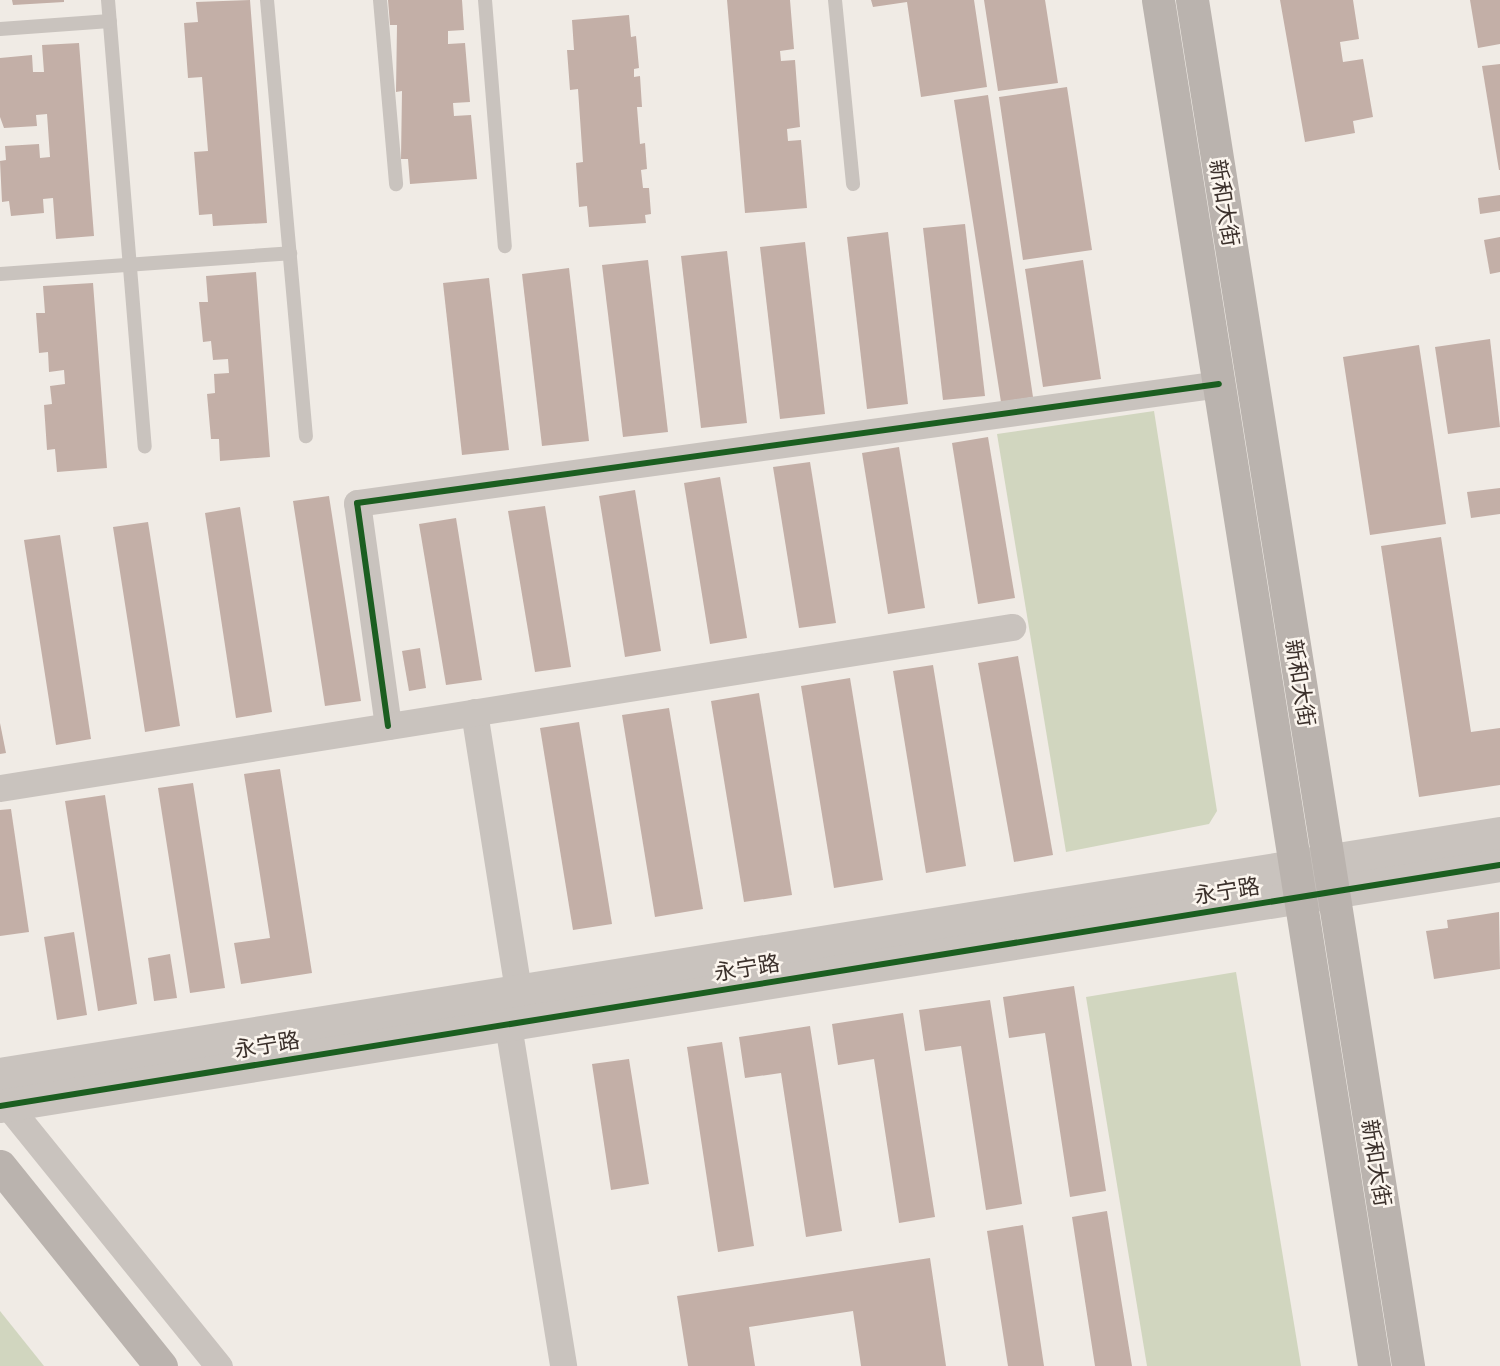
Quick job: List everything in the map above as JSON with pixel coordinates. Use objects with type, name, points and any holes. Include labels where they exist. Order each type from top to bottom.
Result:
[{"type":"main road","name":"新和大街","points":[[1158,0],[1374,1366]]},
{"type":"main road","name":"新和大街","points":[[1192,0],[1408,1366]]},
{"type":"main road","points":[[0,1166],[161,1366]]},
{"type":"street","points":[[388,726],[357,503],[1219,384]]},
{"type":"street","points":[[0,788],[1012,627]]},
{"type":"street","points":[[474,712],[518,991]]},
{"type":"street","name":"永宁路","points":[[1331,877],[1500,833]]},
{"type":"street","name":"永宁路","points":[[2,1095],[518,991],[1331,877],[1500,865]]},
{"type":"street","name":"永宁路","points":[[2,1095],[508,1025],[1297,882]]},
{"type":"street","points":[[508,1025],[563,1366]]},
{"type":"street","points":[[2,1095],[219,1366]]},
{"type":"lane","points":[[108,0],[145,446]]},
{"type":"lane","points":[[267,0],[306,436]]},
{"type":"lane","points":[[380,0],[396,184]]},
{"type":"lane","points":[[485,0],[506,246]]},
{"type":"lane","points":[[835,0],[854,184]]},
{"type":"lane","points":[[0,29],[110,21]]},
{"type":"lane","points":[[0,274],[290,253]]},
{"type":"green space","points":[[1154,411],[1217,811],[1209,824],[1066,852],[997,434]]},
{"type":"green space","points":[[1236,972],[1301,1366],[1147,1366],[1086,997]]},
{"type":"green space","points":[[0,1311],[44,1366],[0,1366]]},
{"type":"building","points":[[12,0],[64,0],[64,2],[13,5]]},
{"type":"building","points":[[250,0],[267,223],[213,226],[212,214],[199,215],[194,152],[208,151],[202,77],[188,78],[184,23],[198,22],[196,2]]},
{"type":"building","points":[[388,0],[462,0],[464,30],[448,31],[448,44],[465,43],[470,102],[453,103],[454,116],[471,115],[477,179],[410,184],[408,159],[401,159],[402,91],[396,92],[397,25],[390,25]]},
{"type":"building","points":[[727,0],[790,0],[794,49],[780,51],[781,61],[795,60],[800,127],[787,129],[788,141],[801,140],[807,208],[745,213]]},
{"type":"building","points":[[871,0],[974,0],[987,87],[921,97],[907,2],[873,7]]},
{"type":"building","points":[[984,0],[1045,0],[1058,83],[998,91]]},
{"type":"building","points":[[1280,0],[1353,0],[1359,39],[1340,42],[1343,62],[1363,59],[1373,117],[1353,121],[1355,133],[1305,142]]},
{"type":"building","points":[[1470,0],[1500,0],[1500,44],[1478,48]]},
{"type":"building","points":[[629,15],[631,37],[636,36],[639,68],[634,69],[634,77],[640,76],[642,107],[637,107],[640,144],[645,143],[647,169],[641,170],[643,188],[649,188],[651,214],[645,215],[646,223],[589,227],[587,206],[579,207],[576,163],[583,162],[578,89],[570,90],[567,50],[574,50],[572,20]]},
{"type":"building","points":[[79,43],[94,236],[56,239],[53,198],[43,199],[44,213],[11,216],[9,201],[2,202],[0,161],[6,160],[5,146],[39,144],[40,158],[50,157],[47,114],[36,115],[37,126],[4,128],[0,117],[0,58],[32,55],[33,72],[44,72],[42,45]]},
{"type":"building","points":[[1500,64],[1500,170],[1499,170],[1482,66]]},
{"type":"building","points":[[1067,87],[1092,250],[1023,260],[999,97]]},
{"type":"building","points":[[988,95],[1033,397],[1001,402],[954,100]]},
{"type":"building","points":[[1500,195],[1500,211],[1480,214],[1478,198]]},
{"type":"building","points":[[965,224],[985,396],[943,400],[923,228]]},
{"type":"building","points":[[888,232],[908,404],[867,409],[847,237]]},
{"type":"building","points":[[1500,237],[1500,272],[1490,274],[1484,240]]},
{"type":"building","points":[[805,242],[825,414],[780,419],[760,247]]},
{"type":"building","points":[[727,251],[747,423],[701,428],[681,256]]},
{"type":"building","points":[[648,260],[668,432],[623,437],[602,265]]},
{"type":"building","points":[[1083,260],[1101,379],[1043,387],[1025,269]]},
{"type":"building","points":[[569,268],[589,441],[542,446],[522,274]]},
{"type":"building","points":[[256,272],[270,457],[220,461],[219,439],[211,439],[207,394],[215,393],[214,374],[229,373],[228,359],[213,360],[211,341],[203,342],[199,302],[208,302],[206,276]]},
{"type":"building","points":[[489,278],[509,450],[462,455],[443,283]]},
{"type":"building","points":[[93,283],[107,468],[57,472],[55,449],[47,450],[44,405],[52,404],[50,386],[65,384],[64,370],[49,372],[48,352],[39,353],[36,313],[45,313],[43,286]]},
{"type":"building","points":[[1490,339],[1500,427],[1448,434],[1435,347]]},
{"type":"building","points":[[1419,345],[1446,524],[1370,535],[1343,357]]},
{"type":"building","points":[[988,437],[1015,598],[978,604],[952,443]]},
{"type":"building","points":[[899,447],[925,608],[888,614],[862,453]]},
{"type":"building","points":[[810,462],[836,623],[799,628],[773,467]]},
{"type":"building","points":[[720,477],[747,638],[710,644],[684,483]]},
{"type":"building","points":[[1500,488],[1500,514],[1471,518],[1467,492]]},
{"type":"building","points":[[635,490],[661,651],[625,657],[599,496]]},
{"type":"building","points":[[329,496],[361,701],[325,706],[293,501]]},
{"type":"building","points":[[545,506],[571,667],[535,672],[508,511]]},
{"type":"building","points":[[240,507],[272,712],[236,718],[205,513]]},
{"type":"building","points":[[456,518],[482,680],[446,685],[419,524]]},
{"type":"building","points":[[148,522],[180,726],[145,732],[113,527]]},
{"type":"building","points":[[60,535],[91,739],[56,745],[24,540]]},
{"type":"building","points":[[1441,537],[1471,732],[1500,728],[1500,785],[1419,797],[1381,546]]},
{"type":"building","points":[[420,648],[426,688],[409,691],[402,651]]},
{"type":"building","points":[[1018,656],[1053,855],[1014,862],[978,663]]},
{"type":"building","points":[[933,665],[966,866],[926,873],[893,671]]},
{"type":"building","points":[[850,678],[883,880],[834,888],[801,686]]},
{"type":"building","points":[[759,693],[792,895],[744,902],[711,701]]},
{"type":"building","points":[[669,708],[703,909],[655,917],[622,715]]},
{"type":"building","points":[[579,722],[612,924],[573,930],[540,728]]},
{"type":"building","points":[[0,723],[6,753],[0,754]]},
{"type":"building","points":[[280,769],[312,973],[241,984],[234,943],[270,938],[244,774]]},
{"type":"building","points":[[193,783],[225,988],[190,993],[158,788]]},
{"type":"building","points":[[105,795],[137,1004],[98,1011],[65,801]]},
{"type":"building","points":[[11,809],[29,932],[0,936],[0,810]]},
{"type":"building","points":[[1499,912],[1500,969],[1434,979],[1426,931],[1448,928],[1447,920]]},
{"type":"building","points":[[74,932],[87,1015],[57,1020],[44,937]]},
{"type":"building","points":[[170,954],[177,998],[154,1001],[148,958]]},
{"type":"building","points":[[1074,986],[1106,1191],[1070,1197],[1045,1033],[1009,1038],[1003,997]]},
{"type":"building","points":[[990,1000],[1022,1204],[986,1210],[961,1046],[925,1051],[919,1010]]},
{"type":"building","points":[[903,1013],[935,1217],[899,1223],[874,1059],[838,1065],[832,1024]]},
{"type":"building","points":[[810,1026],[842,1231],[806,1237],[781,1073],[745,1078],[739,1037]]},
{"type":"building","points":[[722,1042],[754,1246],[718,1252],[687,1047]]},
{"type":"building","points":[[629,1059],[649,1184],[611,1190],[592,1064]]},
{"type":"building","points":[[1107,1211],[1132,1366],[1095,1366],[1072,1217]]},
{"type":"building","points":[[1023,1225],[1044,1366],[1008,1366],[987,1231]]},
{"type":"building","points":[[930,1258],[946,1366],[861,1366],[853,1311],[749,1327],[755,1366],[688,1366],[677,1296]]},
{"type":"cycle path","points":[[388,726],[357,503],[1219,384]]},
{"type":"cycle path","points":[[0,1106],[1500,865]]}]
